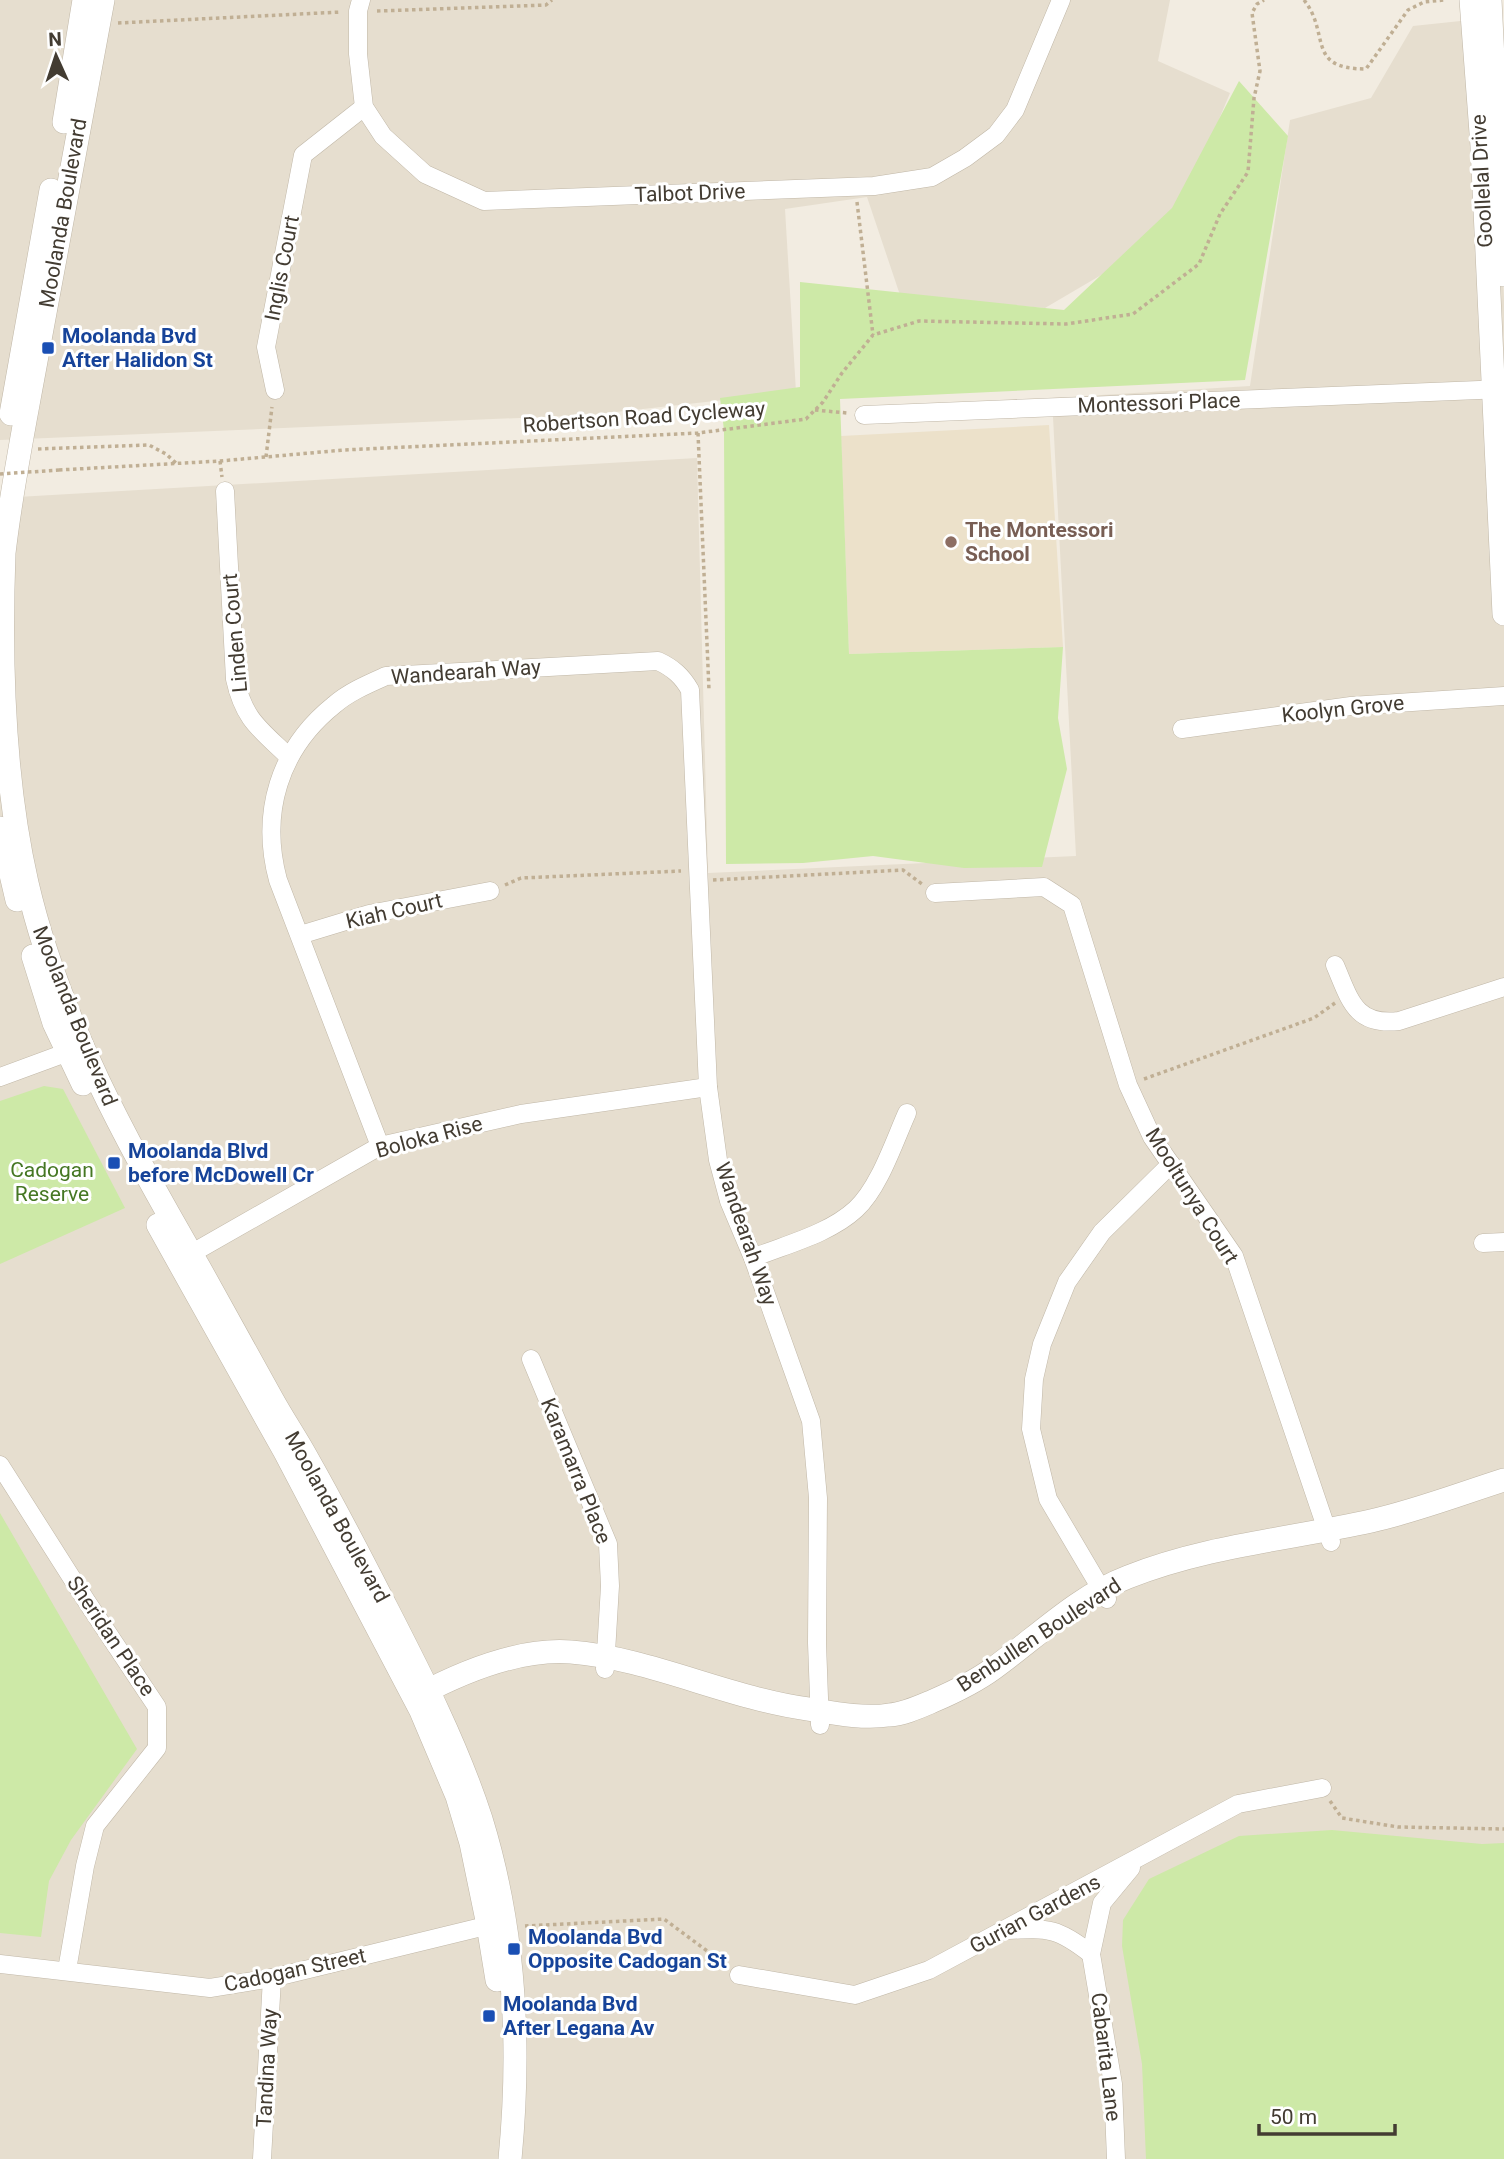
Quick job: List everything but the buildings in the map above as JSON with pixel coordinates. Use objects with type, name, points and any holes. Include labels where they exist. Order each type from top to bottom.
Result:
[{"type":"street","name":"Moolanda Boulevard","points":[[0,487],[23,341],[84,0]]},
{"type":"street","name":"Moolanda Boulevard","points":[[75,1049],[38,923],[6,765],[1,606],[4,554],[20,450],[103,0]]},
{"type":"street","name":"Talbot Drive","points":[[359,6],[358,54],[364,107],[383,136],[425,174],[484,201],[855,186],[932,177],[965,158],[996,135],[1015,110],[1061,0]]},
{"type":"street","name":"Goollelal Drive","points":[[1471,0],[1499,389],[1504,614]]},
{"type":"street","name":"Goollelal Drive","points":[[1490,0],[1504,275]]},
{"type":"street","name":"Inglis Court","points":[[275,390],[266,347],[303,155],[364,107]]},
{"type":"street","name":"Montessori Place","points":[[864,415],[1499,389]]},
{"type":"street","name":"Linden Court","points":[[225,491],[235,679],[239,701],[251,721],[289,757]]},
{"type":"street","name":"Wandearah Way","points":[[380,1146],[278,880],[270,830],[275,800],[289,757],[302,737],[335,704],[358,688],[386,676],[659,661],[671,667],[683,678],[690,690],[708,1087],[721,1170],[729,1201],[753,1258],[811,1421],[818,1498],[819,1718]]},
{"type":"street","name":"Koolyn Grove","points":[[1182,729],[1351,706],[1504,696]]},
{"type":"street","name":"Moolanda Boulevard","points":[[0,828],[7,866],[54,1023],[75,1049],[146,1175],[184,1258],[326,1492],[482,1821],[503,1924],[513,1993],[515,2083],[510,2159]]},
{"type":"street","name":"Mooltunya Court","points":[[935,893],[1044,887],[1072,905],[1128,1085],[1152,1137],[1234,1256],[1329,1536]]},
{"type":"street","name":"Kiah Court","points":[[300,935],[369,914],[490,891]]},
{"type":"street","points":[[1335,965],[1348,994],[1367,1019],[1382,1023],[1399,1021],[1504,987]]},
{"type":"street","points":[[0,1077],[75,1049]]},
{"type":"street","name":"Boloka Rise","points":[[184,1258],[380,1146],[521,1114],[708,1087]]},
{"type":"street","points":[[753,1258],[839,1222],[858,1208],[877,1180],[907,1113]]},
{"type":"street","points":[[1104,1594],[1048,1499],[1031,1429],[1034,1379],[1042,1344],[1067,1282],[1102,1232],[1171,1164]]},
{"type":"street","points":[[1483,1243],[1504,1241]]},
{"type":"street","name":"Karamarra Place","points":[[531,1359],[608,1544],[610,1586],[605,1663]]},
{"type":"street","name":"Sheridan Place","points":[[0,1465],[157,1707],[157,1748],[95,1826],[85,1866],[67,1970]]},
{"type":"street","name":"Benbullen Boulevard","points":[[425,1701],[487,1667],[533,1653],[570,1652],[715,1701],[877,1728],[905,1725],[931,1716],[985,1689],[1104,1594],[1180,1571],[1329,1536],[1504,1480]]},
{"type":"street","name":"Benbullen Boulevard","points":[[1329,1536],[1398,1527],[1504,1492]]},
{"type":"street","name":"Gurian Gardens","points":[[739,1975],[855,1995],[929,1969],[1238,1804],[1322,1788]]},
{"type":"street","name":"Cabarita Lane","points":[[1116,2159],[1113,2084],[1091,1954],[1102,1903],[1138,1859]]},
{"type":"street","name":"Moolanda Boulevard","points":[[494,2159],[499,2104],[500,2029],[494,1955],[503,1924]]},
{"type":"street","name":"Cadogan Street","points":[[0,1964],[210,1988],[272,1978],[503,1924]]},
{"type":"street","points":[[1002,1931],[1046,1928],[1073,1940],[1091,1954]]},
{"type":"street","name":"Tandina Way","points":[[262,2159],[272,1978]]},
{"type":"path","points":[[99,23],[359,6],[546,5],[552,0]]},
{"type":"path","points":[[815,410],[873,335],[919,321],[1066,324],[1133,314],[1199,264],[1220,214],[1248,172],[1254,98],[1260,71],[1252,13],[1256,2],[1264,0]]},
{"type":"path","points":[[1304,0],[1313,12],[1321,49],[1338,66],[1354,69],[1366,69],[1408,10],[1424,2],[1444,0]]},
{"type":"path","points":[[855,186],[873,335]]},
{"type":"path","points":[[266,457],[275,390]]},
{"type":"path","points":[[815,410],[864,415]]},
{"type":"path","name":"Robertson Road Cycleway","points":[[0,474],[177,464],[344,450],[698,433],[806,419],[815,410]]},
{"type":"path","points":[[698,433],[710,696]]},
{"type":"path","points":[[40,449],[149,445],[177,464]]},
{"type":"path","points":[[490,891],[521,878],[903,870],[935,893]]},
{"type":"path","points":[[1128,1085],[1314,1018],[1348,994]]},
{"type":"path","points":[[1322,1788],[1342,1818],[1398,1827],[1504,1829]]},
{"type":"path","points":[[503,1924],[664,1919],[739,1975]]},
{"type":"shaded area","points":[[0,0],[1170,0],[1158,61],[1230,93],[1171,234],[1045,308],[900,295],[867,197],[785,209],[796,392],[589,415],[0,440]]},
{"type":"shaded area","points":[[1489,18],[1504,299],[1504,2159],[0,2159],[0,498],[697,458],[708,873],[1076,856],[1052,398],[1250,386],[1290,120],[1371,98],[1413,26]]},
{"type":"shaded area","name":"The Montessori School","points":[[1049,425],[1063,647],[849,654],[841,436]]},
{"type":"green space","points":[[1239,81],[1288,136],[1245,380],[840,399],[849,654],[1063,647],[1058,718],[1067,769],[1042,867],[964,868],[873,856],[803,863],[726,864],[724,430],[720,398],[800,387],[800,282],[1064,310],[1172,208]]},
{"type":"green space","name":"Cadogan Reserve","points":[[44,1086],[63,1089],[125,1208],[0,1264],[0,1101]]},
{"type":"green space","points":[[0,1513],[137,1749],[71,1840],[49,1881],[41,1937],[0,1933]]},
{"type":"green space","points":[[1332,1830],[1482,1844],[1504,1843],[1504,2159],[1146,2159],[1142,2064],[1122,1946],[1123,1920],[1149,1879],[1239,1836]]},
{"type":"place","name":"Moolanda Bvd After Halidon St","points":[[48,348]]},
{"type":"place","name":"The Montessori School","points":[[951,542]]},
{"type":"place","name":"Moolanda Blvd before McDowell Cr","points":[[114,1163]]},
{"type":"place","name":"Moolanda Bvd Opposite Cadogan St","points":[[514,1949]]},
{"type":"place","name":"Moolanda Bvd After Legana Av","points":[[489,2016]]}]
